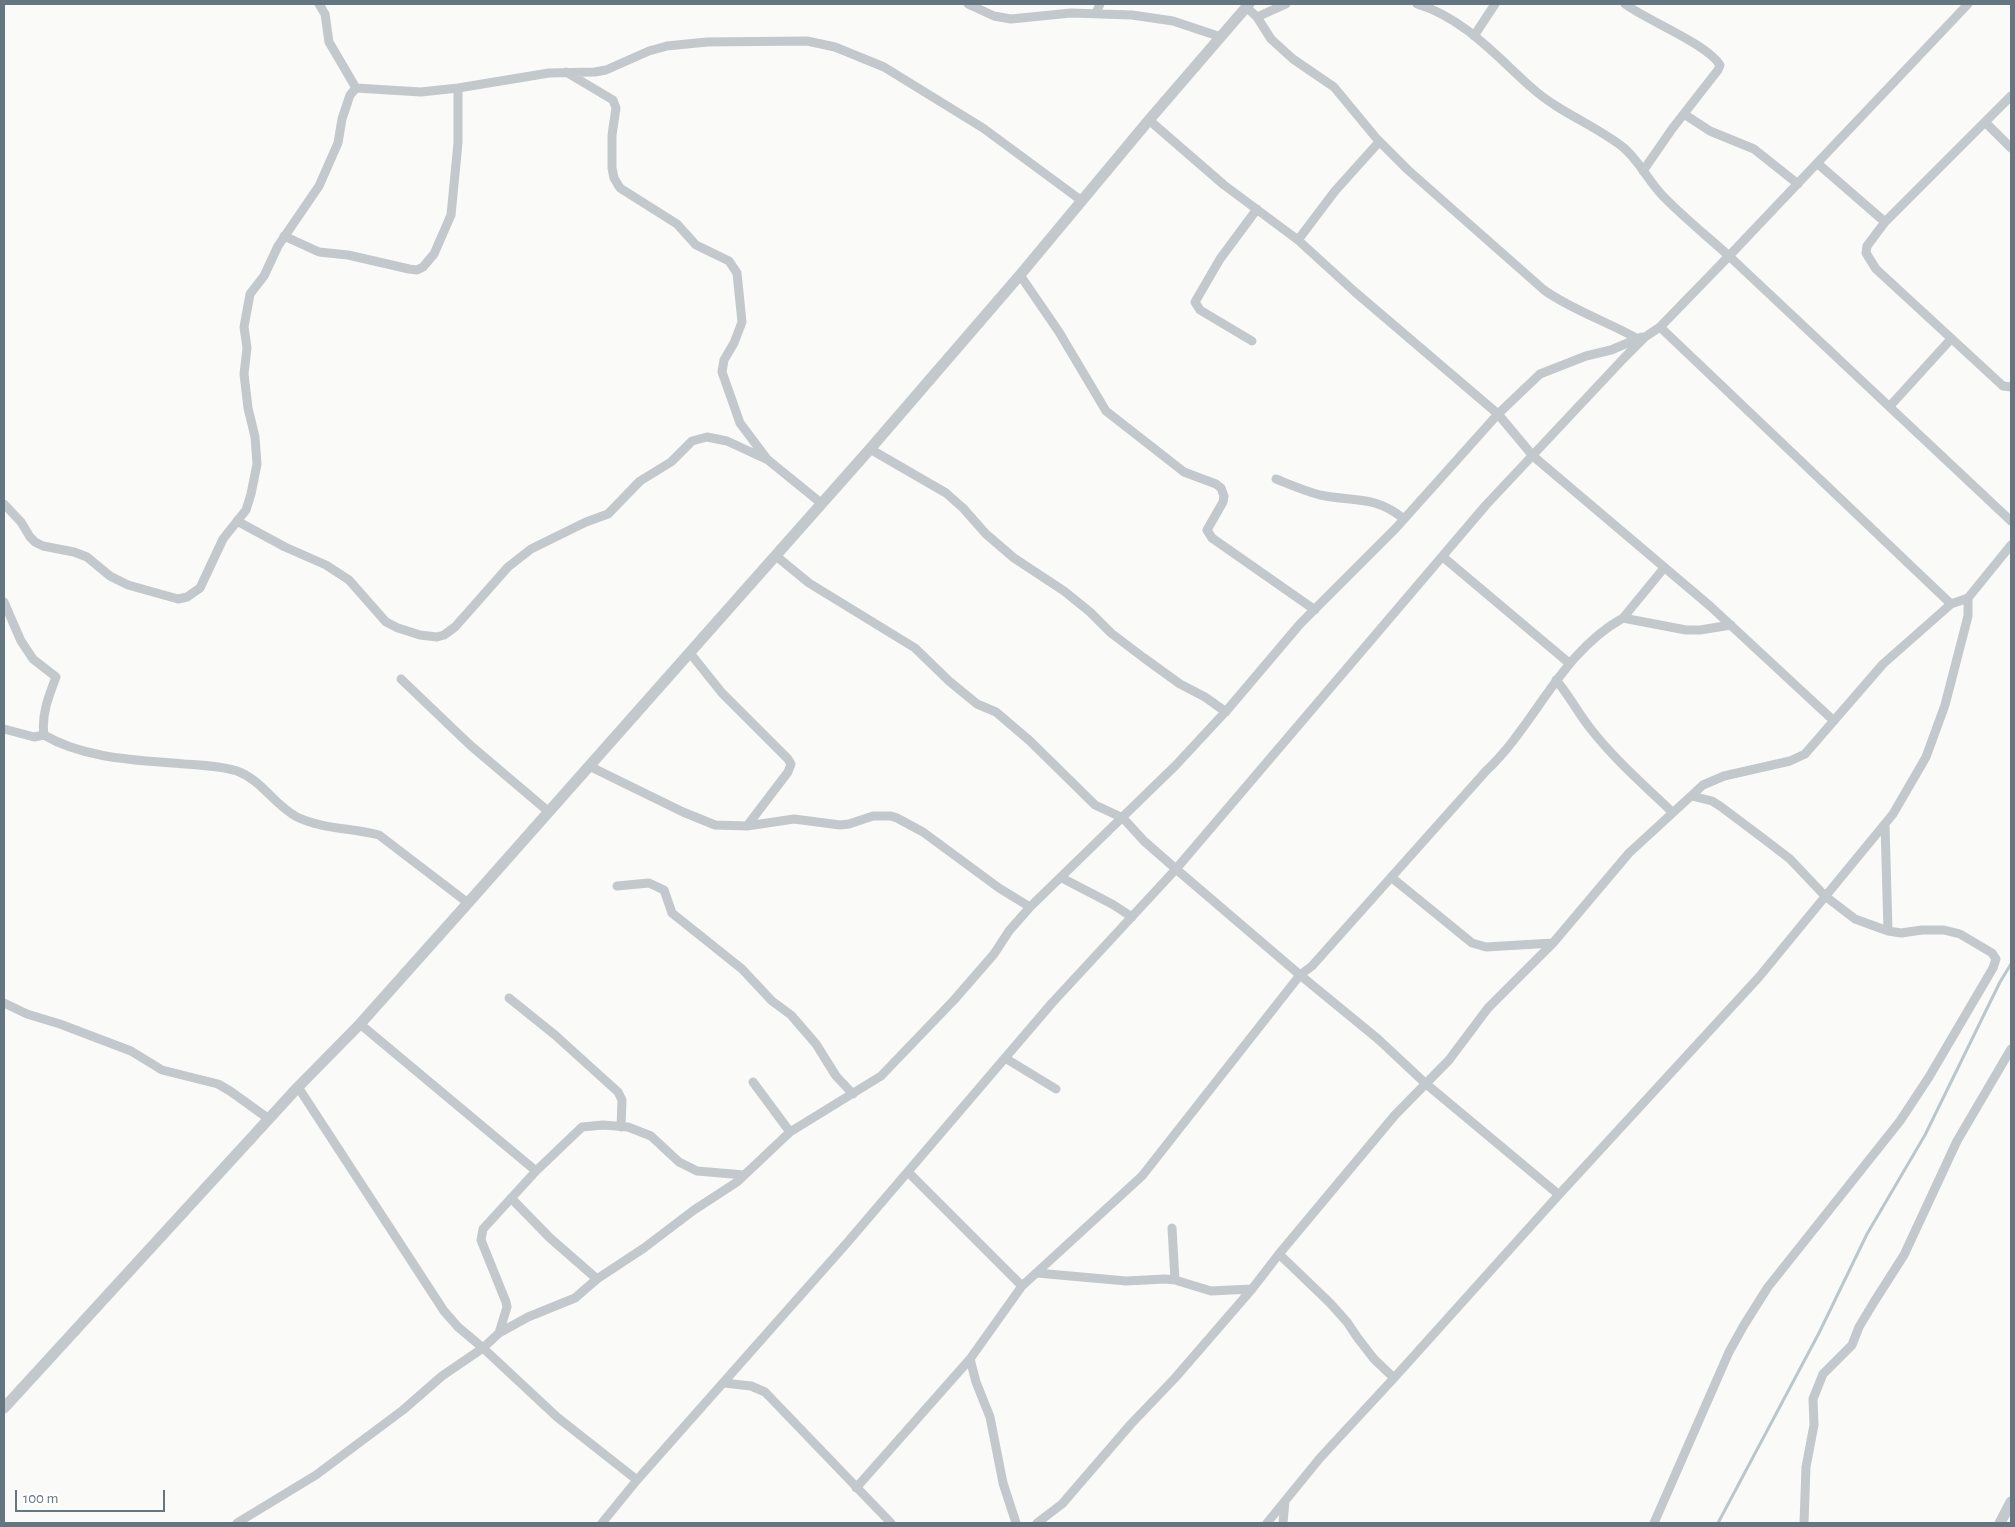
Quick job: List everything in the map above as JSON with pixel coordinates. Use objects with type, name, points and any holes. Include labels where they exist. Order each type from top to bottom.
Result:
[{"type":"street","points":[[319,4],[325,14],[329,42],[356,88]]},
{"type":"street","points":[[968,4],[994,16],[1011,19],[1071,13],[1132,15],[1173,21],[1221,37]]},
{"type":"street","points":[[1096,13],[1100,4]]},
{"type":"street","points":[[1257,17],[1286,4]]},
{"type":"street","points":[[1417,4],[1428,7],[1445,16],[1474,36],[1533,90],[1560,110],[1624,148],[1636,160],[1662,194],[2011,521]]},
{"type":"street","points":[[1474,36],[1495,4]]},
{"type":"street","points":[[1626,4],[1704,50],[1720,65],[1643,171]]},
{"type":"street","points":[[237,1523],[252,1519],[316,1475],[402,1410],[442,1376],[483,1348],[499,1333],[528,1317],[575,1298],[597,1279],[644,1248],[744,1175],[790,1132],[881,1076],[983,967],[1009,931],[1030,907],[1123,818],[1226,712],[1300,624],[1404,519],[1498,414],[1540,374],[1586,356],[1611,350],[1660,328],[1968,4]]},
{"type":"street","points":[[4,1408],[298,1087],[360,1024],[468,904],[870,449],[1248,6],[1271,39],[1293,59],[1334,87],[1379,142],[1544,290],[1557,299],[1640,338]]},
{"type":"street","points":[[4,504],[21,522],[30,537],[43,546],[74,552],[87,557],[110,576],[128,585],[178,599],[200,588],[223,539],[246,510],[257,464],[255,437],[248,408],[244,374],[247,348],[244,327],[250,294],[264,276],[284,236],[319,186],[338,143],[342,119],[350,95],[356,88],[370,87],[395,91],[421,92],[549,73],[606,70],[649,51],[666,46],[707,42],[806,41],[823,44],[884,67],[983,128],[1082,201]]},
{"type":"street","points":[[566,72],[613,100],[616,108],[612,134],[612,168],[614,178],[620,188],[676,224],[696,245],[729,261],[737,273],[742,322],[734,343],[724,360],[722,372],[740,423],[768,460],[821,503]]},
{"type":"street","points":[[284,236],[319,252],[348,255],[408,270],[418,270],[423,267],[434,254],[451,215],[458,143],[458,88]]},
{"type":"street","points":[[2011,96],[1885,222],[1868,246],[1866,253],[1870,261],[1951,339],[2003,386],[2011,388]]},
{"type":"street","points":[[1684,114],[1710,131],[1754,150],[1798,184]]},
{"type":"street","points":[[1149,120],[1224,185],[1298,240],[1355,292],[1498,414],[1533,456],[1731,625],[1834,721]]},
{"type":"street","points":[[1986,123],[2011,148]]},
{"type":"street","points":[[1298,240],[1335,191],[1379,142]]},
{"type":"street","points":[[1818,163],[1885,222]]},
{"type":"street","points":[[1252,341],[1200,310],[1195,302],[1220,259],[1257,209]]},
{"type":"street","points":[[1020,275],[1059,332],[1106,411],[1184,472],[1216,484],[1221,488],[1224,496],[1223,502],[1207,530],[1212,538],[1315,610]]},
{"type":"street","points":[[1660,328],[1950,604]]},
{"type":"street","points":[[602,1523],[637,1480],[908,1172],[1052,1003],[1176,869],[1486,505],[1640,338]]},
{"type":"street","points":[[1890,406],[1951,339]]},
{"type":"street","points":[[237,521],[285,547],[326,565],[349,580],[386,622],[420,635],[437,637],[444,635],[454,627],[508,567],[532,549],[586,522],[608,514],[640,481],[671,462],[692,441],[707,437],[727,441],[768,460]]},
{"type":"street","points":[[870,449],[946,493],[963,508],[986,534],[1014,558],[1064,590],[1111,633],[1144,658],[1180,684],[1205,697],[1226,712]]},
{"type":"street","points":[[1276,479],[1297,488],[1319,494],[1368,500],[1393,510],[1404,519]]},
{"type":"street","points":[[1037,1523],[1062,1504],[1131,1424],[1175,1378],[1252,1289],[1395,1115],[1449,1060],[1488,1008],[1552,943],[1629,853],[1703,785],[1724,776],[1800,758],[1805,754],[1883,664],[1950,604],[1968,598],[2011,545]]},
{"type":"street","points":[[776,556],[809,583],[915,648],[949,681],[977,704],[996,712],[1030,741],[1095,805],[1123,818],[1144,841],[1176,869],[1300,976],[1378,1038],[1425,1083],[1558,1194]]},
{"type":"street","points":[[1443,557],[1569,663]]},
{"type":"street","points":[[856,1488],[970,1359],[1022,1286],[1142,1176],[1300,976],[1312,966],[1486,771],[1504,754],[1569,663],[1623,618],[1664,568]]},
{"type":"street","points":[[1267,1523],[1320,1458],[1558,1194],[1759,976],[1893,814],[1926,757],[1945,705],[1968,616],[1968,598]]},
{"type":"street","points":[[4,602],[21,641],[33,659],[56,677],[48,696],[42,726],[44,735]]},
{"type":"street","points":[[1623,618],[1686,630],[1700,630],[1731,625]]},
{"type":"street","points":[[690,653],[722,693],[791,764],[788,772],[747,826]]},
{"type":"street","points":[[401,680],[470,745],[549,812]]},
{"type":"street","points":[[1556,680],[1567,693],[1589,727],[1605,746],[1672,812]]},
{"type":"street","points":[[4,729],[34,737],[44,735],[104,756],[214,766],[238,771],[259,782],[272,798],[298,817],[329,827],[364,831],[379,835],[468,904]]},
{"type":"street","points":[[590,766],[683,812],[715,825],[747,826],[794,819],[840,825],[873,816],[891,816],[923,832],[999,888],[1030,907]]},
{"type":"street","points":[[1654,1523],[1729,1352],[1744,1324],[1768,1287],[1900,1121],[1949,1044],[1993,968],[1996,959],[1992,953],[1960,934],[1944,930],[1922,930],[1901,933],[1888,931],[1855,919],[1825,896],[1790,859],[1764,839],[1712,801],[1692,796]]},
{"type":"street","points":[[1885,824],[1888,931]]},
{"type":"street","points":[[1391,877],[1478,946],[1552,943]]},
{"type":"street","points":[[1062,878],[1112,904],[1132,917]]},
{"type":"street","points":[[617,886],[649,883],[664,890],[672,913],[742,969],[772,1000],[791,1014],[816,1044],[836,1076],[853,1094]]},
{"type":"street","points":[[509,998],[555,1035],[618,1092],[622,1100],[622,1127]]},
{"type":"street","points":[[4,1003],[26,1014],[60,1024],[131,1051],[162,1070],[218,1084],[269,1119]]},
{"type":"street","points":[[360,1024],[536,1171]]},
{"type":"street","points":[[1804,1523],[1806,1467],[1814,1425],[1813,1399],[1823,1374],[1852,1345],[1859,1327],[1904,1255],[1957,1141],[2011,1049]]},
{"type":"street","points":[[1005,1058],[1056,1089]]},
{"type":"street","points":[[753,1082],[790,1132]]},
{"type":"street","points":[[298,1087],[444,1311],[458,1327],[557,1417],[637,1480]]},
{"type":"street","points":[[499,1333],[507,1307],[481,1240],[484,1228],[536,1171],[582,1127],[603,1125],[622,1127],[652,1136],[679,1162],[697,1171],[744,1175]]},
{"type":"street","points":[[908,1172],[1022,1286]]},
{"type":"street","points":[[511,1198],[550,1238],[597,1279]]},
{"type":"street","points":[[1172,1228],[1175,1280]]},
{"type":"street","points":[[1279,1254],[1336,1309],[1374,1359],[1394,1378]]},
{"type":"street","points":[[1037,1273],[1126,1281],[1175,1280],[1211,1291],[1252,1289]]},
{"type":"street","points":[[970,1359],[976,1382],[990,1417],[1003,1483],[1016,1523]]},
{"type":"street","points":[[724,1383],[751,1386],[765,1392],[891,1523]]},
{"type":"street","points":[[1283,1523],[1285,1500]]},
{"type":"street","points":[[2000,1523],[2011,1502]]},
{"type":"waterway","points":[[1718,1523],[1819,1333],[1867,1234],[1925,1135],[2000,982],[2011,964]]}]
